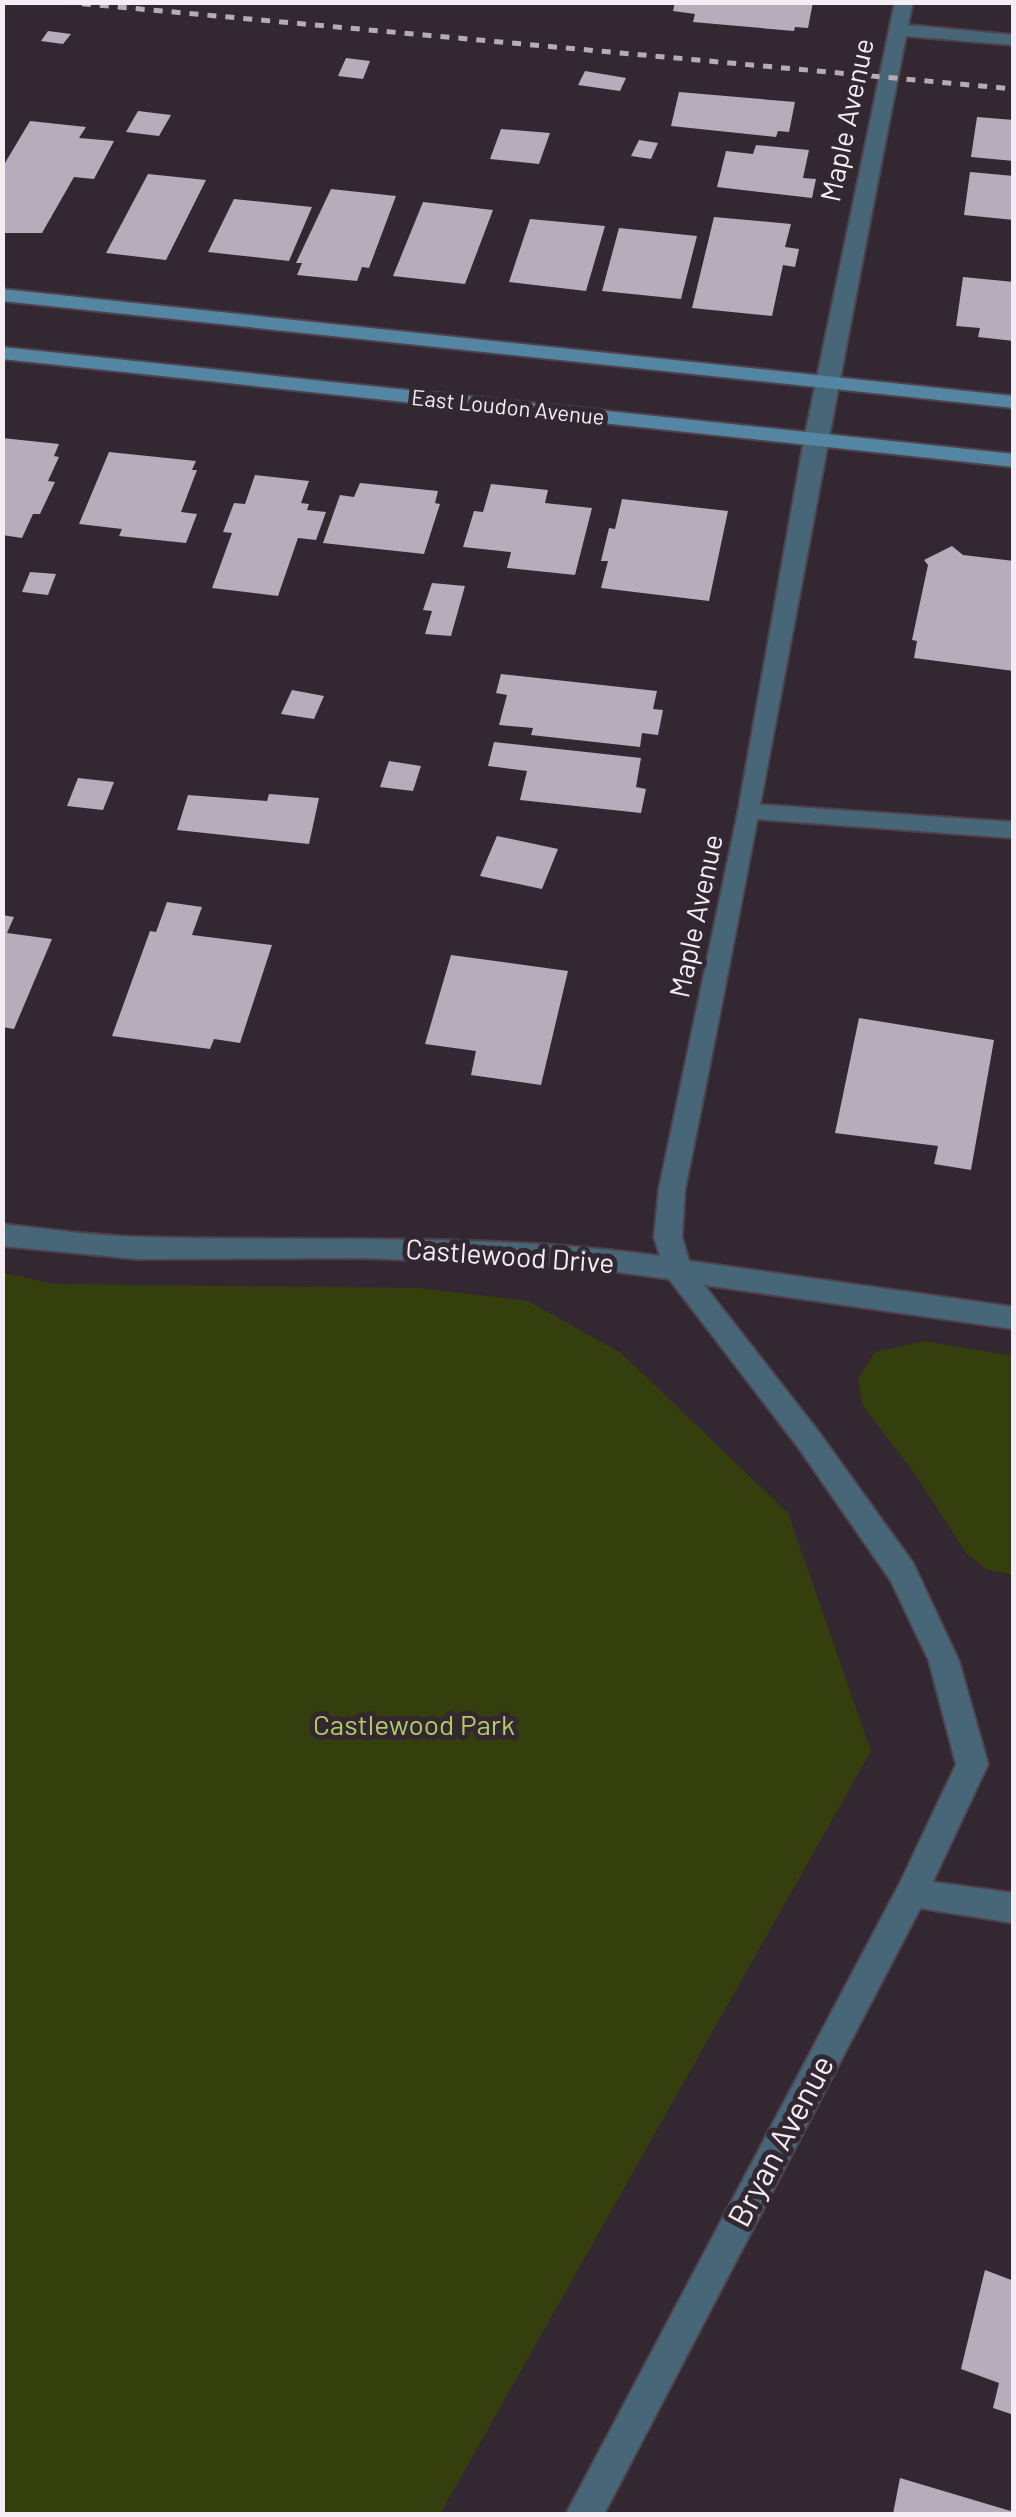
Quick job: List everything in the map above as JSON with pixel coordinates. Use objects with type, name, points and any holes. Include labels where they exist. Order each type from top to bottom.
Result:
[{"type":"main road","points":[[2,294],[1014,402]]},
{"type":"main road","name":"East Loudon Avenue","points":[[2,353],[1014,462]]},
{"type":"street","name":"Maple Avenue","points":[[904,2],[815,440],[750,812],[672,1190],[668,1237],[678,1272],[808,1438],[902,1572],[944,1661],[972,1764]]},
{"type":"street","points":[[899,30],[1014,40]]},
{"type":"street","points":[[750,812],[1014,830]]},
{"type":"street","name":"Castlewood Drive","points":[[2,1235],[137,1248],[364,1247],[581,1256],[1014,1318]]},
{"type":"street","name":"Bryan Avenue","points":[[584,2514],[912,1894],[972,1764]]},
{"type":"street","points":[[912,1894],[1014,1908]]},
{"type":"green space","name":"Castlewood Park","points":[[3,1273],[54,1284],[419,1288],[528,1301],[621,1353],[788,1513],[871,1751],[440,2514],[3,2514]]},
{"type":"green space","points":[[924,1341],[1013,1356],[1013,1575],[986,1569],[966,1553],[915,1474],[863,1406],[858,1379],[875,1352]]},
{"type":"building","points":[[675,2],[813,2],[808,28],[795,27],[794,31],[693,22],[695,14],[673,11]]},
{"type":"building","points":[[48,31],[71,34],[63,44],[41,41]]},
{"type":"building","points":[[346,58],[370,61],[363,79],[338,76]]},
{"type":"building","points":[[585,71],[626,78],[620,91],[578,85]]},
{"type":"building","points":[[679,92],[795,102],[789,132],[778,131],[776,137],[671,126]]},
{"type":"building","points":[[138,111],[171,115],[159,136],[126,132]]},
{"type":"building","points":[[977,117],[1014,120],[1014,161],[971,157]]},
{"type":"building","points":[[30,121],[86,127],[79,138],[114,141],[94,179],[74,177],[42,233],[2,233],[2,168]]},
{"type":"building","points":[[501,129],[550,133],[539,164],[490,159]]},
{"type":"building","points":[[639,140],[658,143],[651,159],[631,156]]},
{"type":"building","points":[[756,145],[809,150],[803,178],[816,179],[812,198],[717,187],[726,151],[753,154]]},
{"type":"building","points":[[970,172],[1014,176],[1014,220],[964,215]]},
{"type":"building","points":[[148,174],[206,180],[166,260],[106,253]]},
{"type":"building","points":[[331,189],[396,196],[369,268],[362,267],[357,281],[297,275],[302,263],[296,263]]},
{"type":"building","points":[[234,199],[312,207],[289,261],[208,252]]},
{"type":"building","points":[[423,202],[493,210],[465,284],[393,276]]},
{"type":"building","points":[[714,217],[791,224],[785,247],[799,249],[795,267],[783,265],[772,316],[692,308]]},
{"type":"building","points":[[530,219],[605,226],[586,291],[509,282]]},
{"type":"building","points":[[619,228],[697,236],[681,299],[602,291]]},
{"type":"building","points":[[963,277],[1014,282],[1014,341],[978,337],[980,328],[956,326]]},
{"type":"building","points":[[2,438],[59,444],[54,456],[59,457],[48,481],[55,482],[40,514],[33,514],[22,538],[2,535]]},
{"type":"building","points":[[109,452],[196,461],[192,470],[197,470],[181,512],[197,514],[186,543],[119,536],[122,529],[79,524]]},
{"type":"building","points":[[255,475],[309,481],[301,503],[309,504],[307,510],[326,512],[316,540],[298,538],[278,596],[212,588],[232,533],[223,532],[234,503],[245,504]]},
{"type":"building","points":[[360,483],[438,491],[435,503],[440,504],[424,554],[323,543],[340,495],[354,497]]},
{"type":"building","points":[[491,484],[548,490],[545,503],[592,508],[575,575],[507,568],[511,552],[463,547],[474,511],[483,512]]},
{"type":"building","points":[[622,499],[728,511],[709,601],[601,588],[608,561],[601,561],[609,528],[615,529]]},
{"type":"building","points":[[952,546],[963,555],[1014,561],[1014,671],[914,658],[917,641],[912,640],[928,565],[924,560]]},
{"type":"building","points":[[30,572],[56,574],[48,595],[22,592]]},
{"type":"building","points":[[432,583],[465,586],[451,636],[425,634],[432,611],[423,610]]},
{"type":"building","points":[[501,674],[657,691],[653,709],[663,710],[658,735],[642,733],[640,747],[531,735],[533,728],[499,725],[507,695],[496,693]]},
{"type":"building","points":[[292,690],[324,696],[314,719],[281,714]]},
{"type":"building","points":[[494,742],[641,758],[636,787],[646,789],[641,813],[520,800],[527,771],[488,766]]},
{"type":"building","points":[[389,761],[421,766],[413,791],[380,787]]},
{"type":"building","points":[[78,778],[114,782],[103,810],[67,806]]},
{"type":"building","points":[[269,794],[319,798],[309,844],[177,830],[188,795],[267,801]]},
{"type":"building","points":[[497,836],[558,849],[542,889],[480,876]]},
{"type":"building","points":[[167,902],[202,907],[192,935],[272,945],[240,1043],[214,1039],[210,1049],[112,1036],[150,931],[156,932]]},
{"type":"building","points":[[2,915],[14,917],[7,933],[52,939],[14,1029],[2,1027]]},
{"type":"building","points":[[451,955],[568,971],[541,1085],[471,1075],[476,1051],[425,1044]]},
{"type":"building","points":[[859,1018],[994,1040],[971,1170],[934,1164],[938,1146],[835,1133]]},
{"type":"building","points":[[985,2270],[1014,2281],[1014,2415],[993,2408],[999,2383],[961,2369]]},
{"type":"building","points":[[900,2478],[1014,2512],[1014,2514],[893,2514]]},
{"type":"railway","points":[[64,2],[1014,89]]}]
